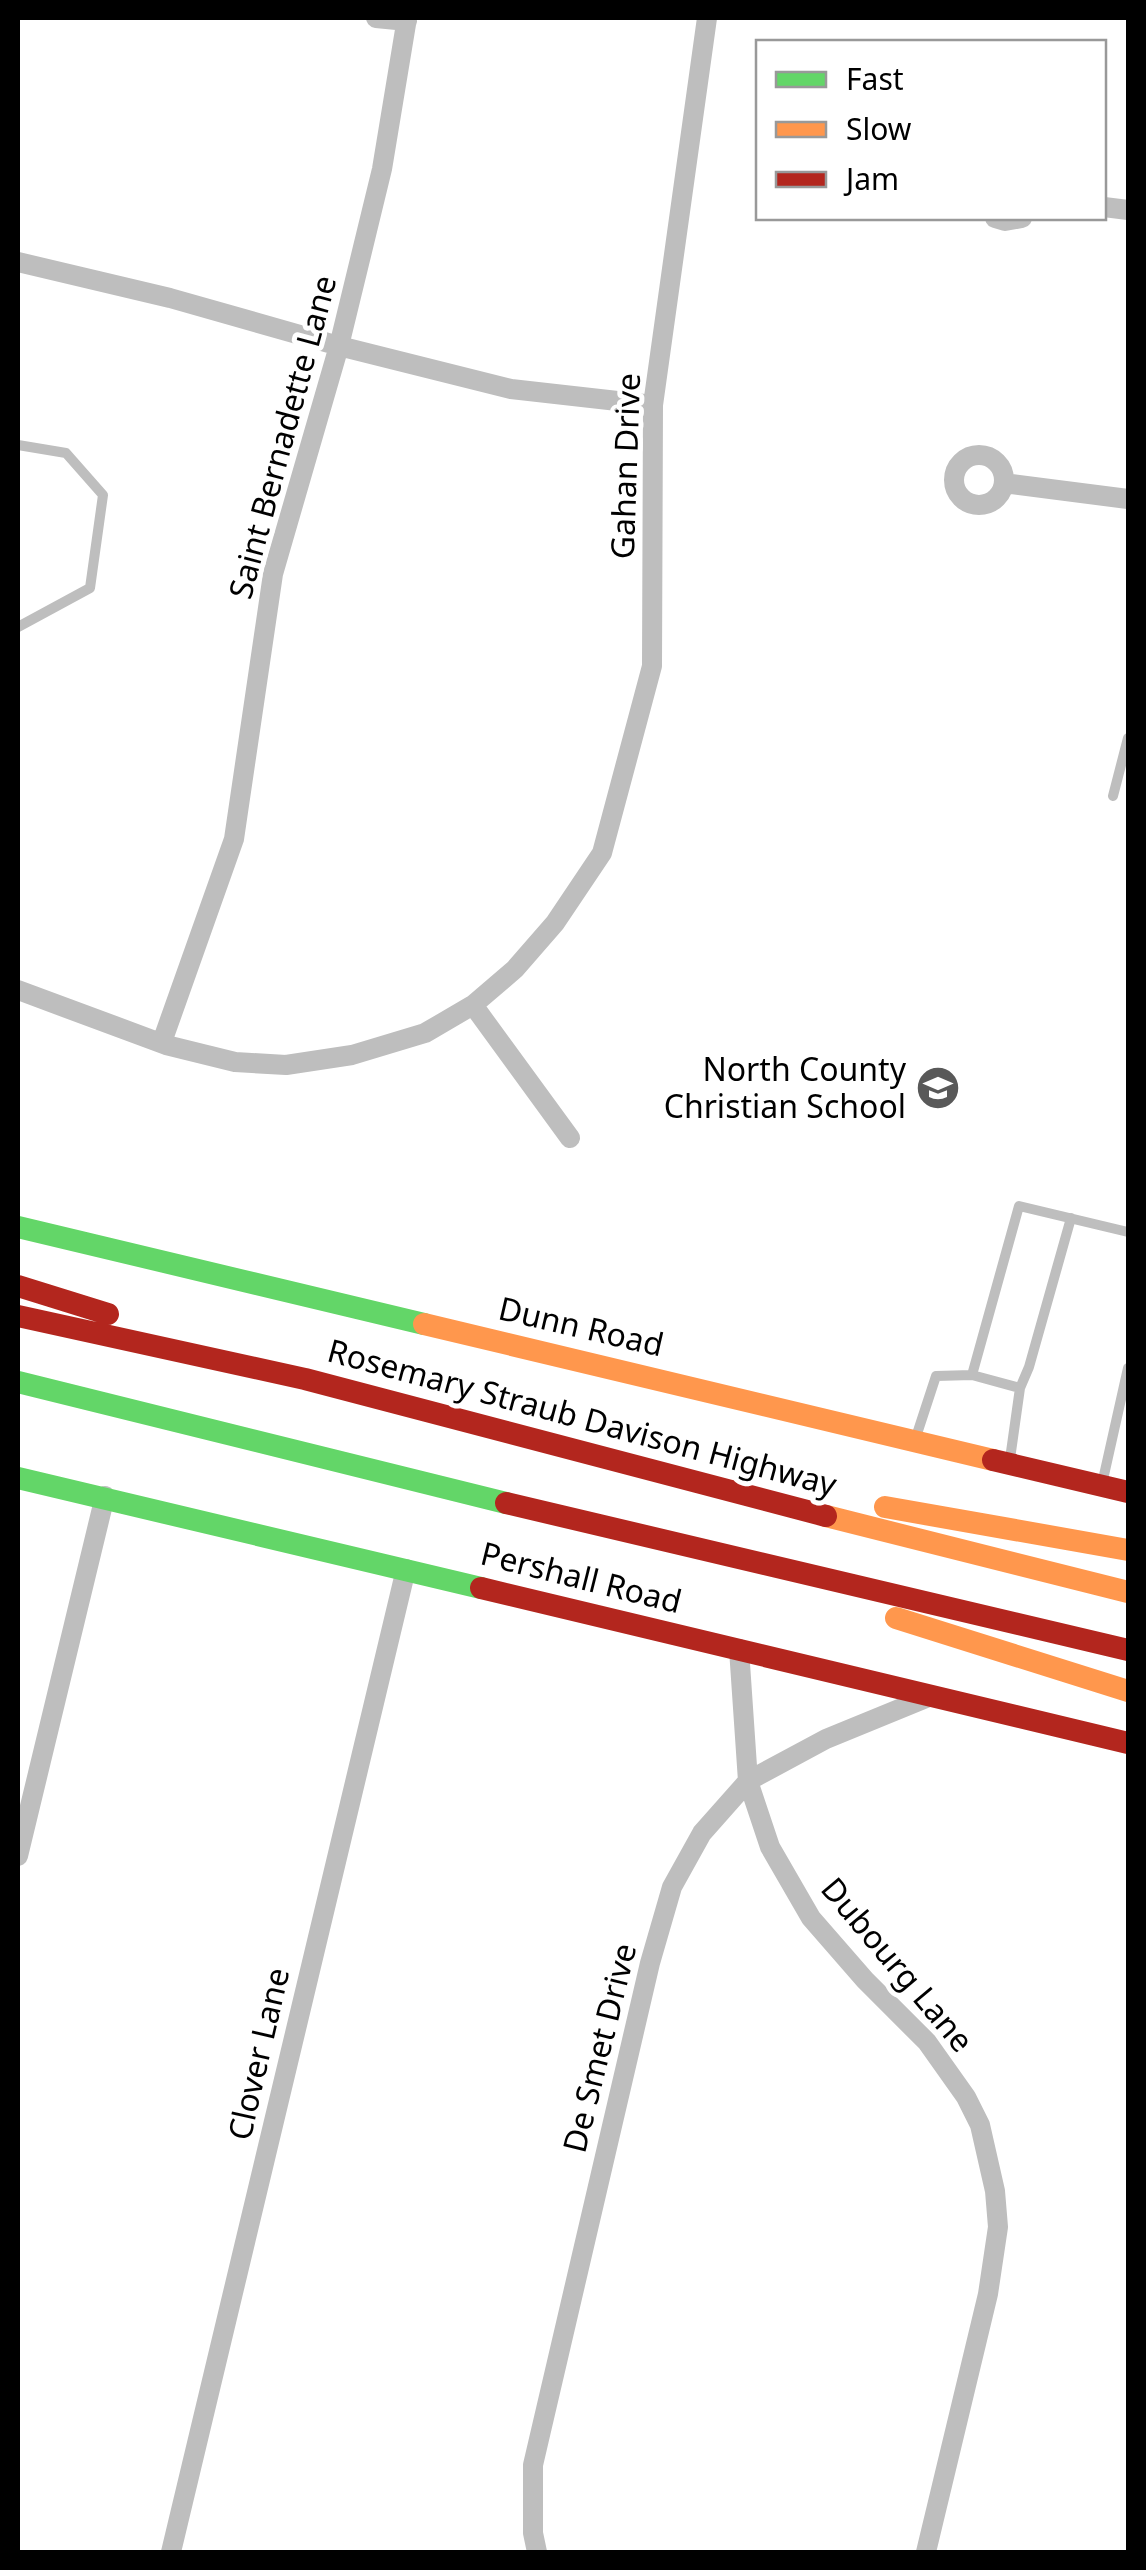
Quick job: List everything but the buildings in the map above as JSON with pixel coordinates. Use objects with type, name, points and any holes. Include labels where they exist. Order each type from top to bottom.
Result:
[{"type":"main road","name":"Dunn Road","points":[[18,1226],[1128,1492]]},
{"type":"main road","points":[[18,1286],[305,1378]]},
{"type":"main road","name":"Rosemary Straub Davison Highway","points":[[18,1316],[305,1378],[697,1484],[1128,1592]]},
{"type":"main road","points":[[18,1382],[612,1529],[1128,1650]]},
{"type":"main road","name":"Pershall Road","points":[[18,1478],[1128,1743]]},
{"type":"main road","points":[[697,1484],[750,1484],[1128,1550]]},
{"type":"main road","points":[[612,1529],[1128,1691]]},
{"type":"street","points":[[376,18],[407,19]]},
{"type":"street","name":"Gahan Drive","points":[[18,990],[162,1042],[235,1062],[286,1065],[352,1055],[425,1033],[473,1006],[515,969],[555,923],[602,853],[652,666],[653,406],[708,18]]},
{"type":"street","name":"Saint Bernadette Lane","points":[[162,1042],[234,839],[273,574],[338,346],[382,169],[407,19]]},
{"type":"street","points":[[18,262],[512,389],[653,406]]},
{"type":"street","points":[[1004,484],[1128,499]]},
{"type":"street","points":[[473,1006],[570,1138]]},
{"type":"street","points":[[18,1856],[105,1496]]},
{"type":"street","name":"Clover Lane","points":[[171,2552],[406,1569]]},
{"type":"street","name":"Dubourg Lane","points":[[739,1649],[748,1781],[770,1847],[811,1918],[927,2042],[966,2097],[980,2125],[988,2157],[998,2227],[988,2294],[926,2552]]},
{"type":"street","name":"De Smet Drive","points":[[537,2552],[533,2533],[533,2465],[650,1964],[672,1887],[702,1833],[748,1781],[826,1738],[933,1695]]},
{"type":"lane","points":[[18,445],[66,453],[102,495],[90,588],[18,626]]},
{"type":"lane","points":[[1113,796],[1128,738]]},
{"type":"lane","points":[[972,1375],[1019,1206],[1128,1232]]},
{"type":"lane","points":[[1009,1463],[1020,1388],[1071,1218]]},
{"type":"lane","points":[[1102,1486],[1128,1368]]},
{"type":"lane","points":[[915,1440],[936,1376],[972,1375],[1020,1388]]},
{"type":"traffic: fast","points":[[18,1227],[424,1324]]},
{"type":"traffic: fast","points":[[18,1382],[506,1503]]},
{"type":"traffic: fast","points":[[18,1478],[481,1588]]},
{"type":"traffic: slow","points":[[424,1324],[993,1460]]},
{"type":"traffic: slow","points":[[885,1507],[1128,1550]]},
{"type":"traffic: slow","points":[[826,1516],[1128,1592]]},
{"type":"traffic: slow","points":[[896,1618],[1128,1691]]},
{"type":"traffic: jam","points":[[18,1286],[108,1314]]},
{"type":"traffic: jam","points":[[18,1316],[305,1379],[826,1516]]},
{"type":"traffic: jam","points":[[993,1460],[1128,1492]]},
{"type":"traffic: jam","points":[[506,1503],[1128,1650]]},
{"type":"traffic: jam","points":[[481,1588],[1128,1743]]},
{"type":"place","name":"North County Christian School","points":[[938,1088]]}]
